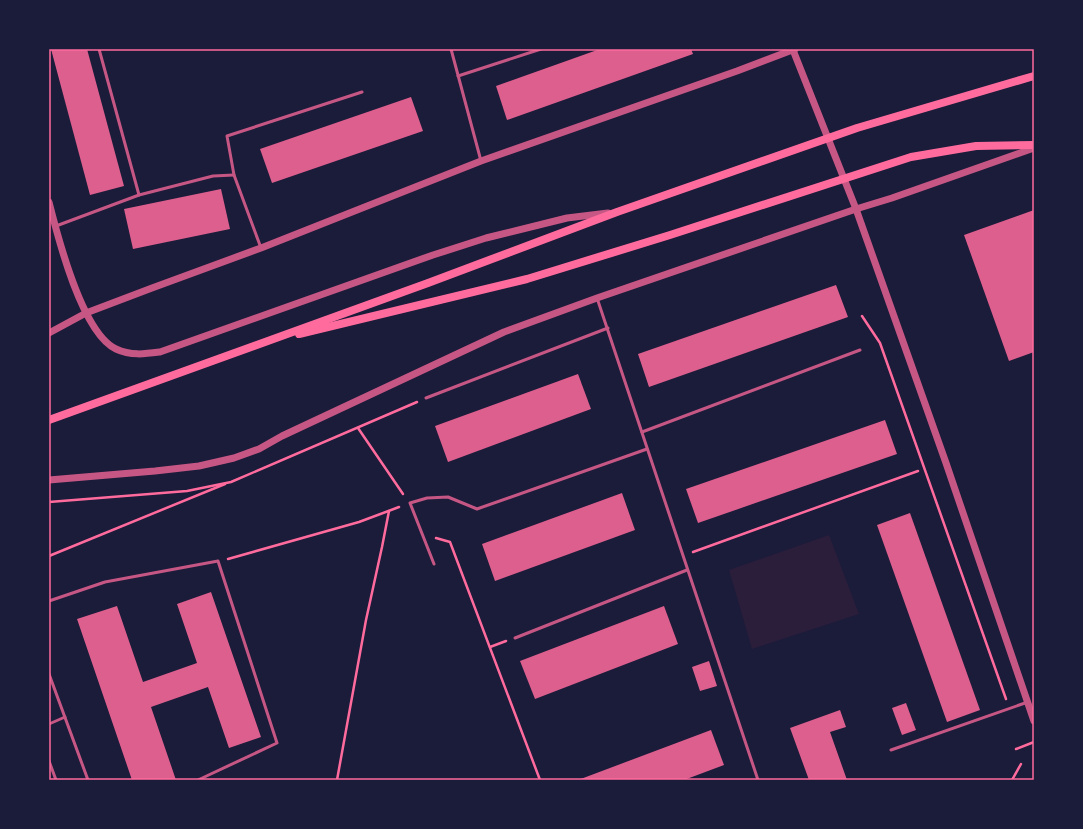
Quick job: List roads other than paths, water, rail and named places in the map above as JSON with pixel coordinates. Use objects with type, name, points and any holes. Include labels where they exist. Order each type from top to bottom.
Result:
[{"type":"main road","points":[[49,420],[428,283],[617,212],[857,128],[1034,76]]},
{"type":"main road","points":[[259,343],[527,279],[670,235],[911,157],[976,146],[1034,147]]},
{"type":"street","points":[[49,333],[86,313],[261,248],[481,161],[737,72],[794,49],[856,209],[946,463],[1034,721]]},
{"type":"street","points":[[49,480],[199,466],[234,458],[259,448],[504,332],[597,298],[892,198],[1034,147]]},
{"type":"street","points":[[49,202],[75,289],[93,327],[103,340],[116,349],[131,353],[145,354],[160,352],[433,255],[486,238],[567,218],[617,212]]},
{"type":"lane","points":[[99,49],[138,195]]},
{"type":"lane","points":[[450,49],[481,161]]},
{"type":"lane","points":[[524,49],[526,54]]},
{"type":"lane","points":[[458,76],[541,49]]},
{"type":"lane","points":[[261,248],[234,175],[227,136],[362,92]]},
{"type":"lane","points":[[55,226],[138,195],[213,176],[234,175]]},
{"type":"lane","points":[[597,298],[758,780]]},
{"type":"lane","points":[[426,398],[608,328]]},
{"type":"lane","points":[[642,432],[860,350]]},
{"type":"lane","points":[[434,564],[410,503],[427,498],[448,497],[477,509],[647,449]]},
{"type":"lane","points":[[49,601],[105,582],[218,561],[277,743],[198,780]]},
{"type":"lane","points":[[515,638],[687,570]]},
{"type":"lane","points":[[49,674],[88,780]]},
{"type":"lane","points":[[891,750],[1028,702]]},
{"type":"lane","points":[[49,724],[65,718]]},
{"type":"lane","points":[[49,761],[56,780]]}]
